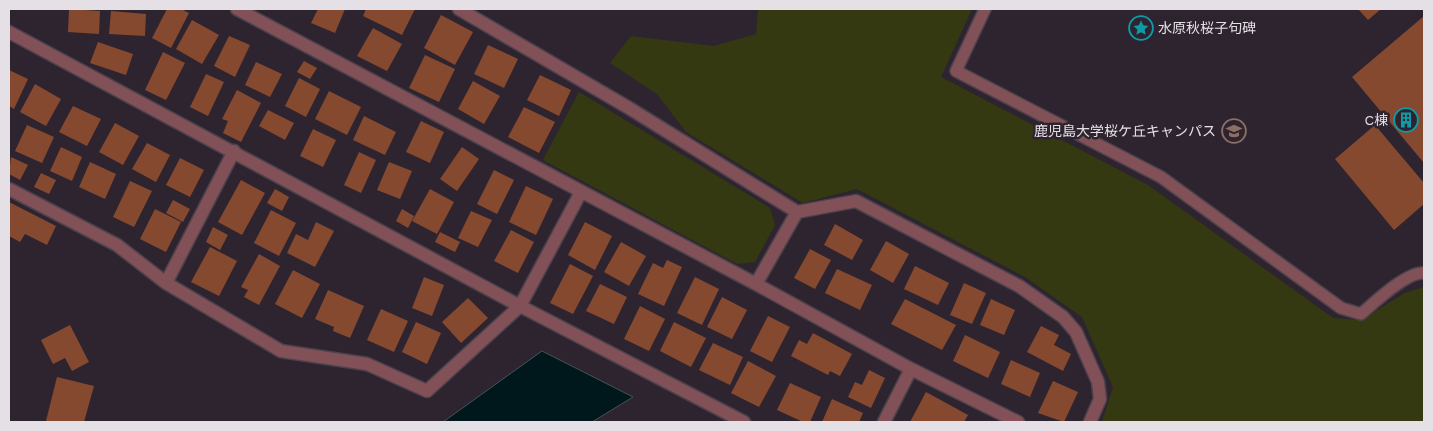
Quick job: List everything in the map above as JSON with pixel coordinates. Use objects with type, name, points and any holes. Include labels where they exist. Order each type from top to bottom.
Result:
[{"type":"street","points":[[237,9],[756,284],[911,370],[1018,422]]},
{"type":"street","points":[[459,9],[479,13],[797,212],[856,201],[1019,286],[1063,317],[1076,332],[1098,382],[1100,399],[1090,422]]},
{"type":"street","points":[[9,32],[520,306],[744,422]]},
{"type":"street","points":[[166,284],[234,151]]},
{"type":"street","points":[[9,189],[117,245],[166,284],[281,351],[367,364],[427,391],[520,306],[581,192]]},
{"type":"street","points":[[756,284],[797,212]]},
{"type":"street","points":[[884,422],[911,370]]},
{"type":"lane","points":[[985,9],[956,71],[1161,177],[1341,308],[1361,314],[1405,279],[1419,273],[1424,273]]},
{"type":"green space","points":[[758,9],[972,9],[941,77],[1148,185],[1333,318],[1361,320],[1405,293],[1424,287],[1424,422],[1102,422],[1113,387],[1082,317],[1025,277],[857,189],[803,203],[686,132],[657,94],[610,63],[631,36],[714,46],[756,34]]},
{"type":"green space","points":[[579,92],[770,208],[775,225],[755,262],[737,264],[543,160]]},
{"type":"water","points":[[542,351],[633,397],[592,422],[443,422]]},
{"type":"building","points":[[69,9],[100,11],[99,34],[68,32]]},
{"type":"building","points":[[167,9],[181,9],[189,13],[171,48],[152,38]]},
{"type":"building","points":[[318,9],[345,9],[335,33],[311,23]]},
{"type":"building","points":[[366,9],[415,9],[402,35],[363,16]]},
{"type":"building","points":[[1358,9],[1381,9],[1368,20]]},
{"type":"building","points":[[111,11],[146,14],[145,36],[109,34]]},
{"type":"building","points":[[441,15],[473,32],[455,65],[424,48]]},
{"type":"building","name":"C棟","points":[[1424,16],[1424,163],[1352,77]]},
{"type":"building","points":[[192,20],[219,35],[202,64],[176,49]]},
{"type":"building","points":[[373,28],[402,44],[387,71],[357,56]]},
{"type":"building","points":[[229,36],[250,45],[235,77],[214,66]]},
{"type":"building","points":[[98,42],[133,54],[126,75],[90,63]]},
{"type":"building","points":[[488,45],[518,59],[504,88],[474,74]]},
{"type":"building","points":[[163,52],[185,63],[166,100],[145,90]]},
{"type":"building","points":[[425,55],[455,69],[439,102],[409,88]]},
{"type":"building","points":[[304,61],[317,68],[310,79],[297,72]]},
{"type":"building","points":[[256,62],[282,74],[270,97],[245,85]]},
{"type":"building","points":[[9,70],[28,79],[14,109],[9,106]]},
{"type":"building","points":[[206,74],[224,82],[208,116],[190,107]]},
{"type":"building","points":[[540,75],[571,90],[559,116],[527,100]]},
{"type":"building","points":[[299,78],[320,89],[306,117],[285,106]]},
{"type":"building","points":[[473,81],[500,96],[484,124],[458,109]]},
{"type":"building","points":[[35,84],[61,99],[46,126],[20,112]]},
{"type":"building","points":[[237,90],[261,103],[241,142],[223,133],[228,121],[222,119]]},
{"type":"building","points":[[329,91],[361,107],[347,135],[315,119]]},
{"type":"building","points":[[73,106],[101,119],[87,146],[59,132]]},
{"type":"building","points":[[524,107],[555,122],[539,153],[508,137]]},
{"type":"building","points":[[268,110],[294,123],[285,140],[259,126]]},
{"type":"building","points":[[364,116],[396,132],[385,155],[353,140]]},
{"type":"building","points":[[421,121],[444,132],[430,163],[406,152]]},
{"type":"building","points":[[115,123],[139,136],[123,165],[99,152]]},
{"type":"building","points":[[27,125],[54,137],[42,163],[15,151]]},
{"type":"building","points":[[1375,125],[1424,183],[1424,204],[1394,230],[1335,159]]},
{"type":"building","points":[[313,129],[336,140],[323,167],[300,156]]},
{"type":"building","points":[[147,143],[170,155],[156,182],[132,169]]},
{"type":"building","points":[[61,147],[82,157],[72,181],[50,171]]},
{"type":"building","points":[[462,147],[479,159],[457,191],[440,179]]},
{"type":"building","points":[[359,152],[376,160],[361,193],[344,185]]},
{"type":"building","points":[[11,157],[28,165],[20,180],[9,174]]},
{"type":"building","points":[[180,158],[204,170],[190,197],[166,185]]},
{"type":"building","points":[[90,162],[116,174],[105,199],[79,187]]},
{"type":"building","points":[[389,162],[412,171],[400,199],[377,190]]},
{"type":"building","points":[[494,170],[514,180],[497,214],[477,204]]},
{"type":"building","points":[[41,173],[56,180],[49,194],[34,187]]},
{"type":"building","points":[[241,180],[265,193],[242,235],[218,222]]},
{"type":"building","points":[[130,181],[152,191],[134,227],[113,217]]},
{"type":"building","points":[[526,186],[553,199],[536,235],[509,222]]},
{"type":"building","points":[[275,189],[289,197],[282,211],[267,203]]},
{"type":"building","points":[[430,189],[454,202],[437,234],[412,221]]},
{"type":"building","points":[[173,200],[190,209],[183,222],[166,213]]},
{"type":"building","points":[[9,202],[56,226],[47,245],[25,234],[20,242],[9,236]]},
{"type":"building","points":[[155,209],[181,222],[166,252],[140,239]]},
{"type":"building","points":[[402,209],[414,216],[408,228],[396,221]]},
{"type":"building","points":[[271,210],[296,223],[279,256],[254,243]]},
{"type":"building","points":[[471,211],[492,220],[478,247],[458,238]]},
{"type":"building","points":[[316,222],[334,231],[315,267],[287,253],[296,234],[308,240]]},
{"type":"building","points":[[585,222],[612,236],[595,270],[568,255]]},
{"type":"building","points":[[835,224],[863,240],[852,260],[824,245]]},
{"type":"building","points":[[213,227],[228,235],[220,250],[206,242]]},
{"type":"building","points":[[511,230],[534,242],[518,273],[494,261]]},
{"type":"building","points":[[440,232],[460,242],[455,252],[435,242]]},
{"type":"building","points":[[886,241],[909,254],[893,283],[870,270]]},
{"type":"building","points":[[621,242],[646,256],[629,286],[604,272]]},
{"type":"building","points":[[210,247],[237,261],[219,296],[191,282]]},
{"type":"building","points":[[810,249],[831,260],[815,289],[794,278]]},
{"type":"building","points":[[259,254],[280,266],[259,305],[244,297],[248,290],[241,287]]},
{"type":"building","points":[[667,260],[682,267],[664,306],[638,294],[653,263],[663,268]]},
{"type":"building","points":[[570,264],[593,276],[573,314],[550,303]]},
{"type":"building","points":[[915,266],[949,283],[938,305],[904,289]]},
{"type":"building","points":[[837,269],[872,285],[860,310],[825,293]]},
{"type":"building","points":[[293,270],[320,284],[302,318],[275,304]]},
{"type":"building","points":[[424,277],[444,285],[432,316],[412,308]]},
{"type":"building","points":[[695,277],[719,289],[702,325],[677,313]]},
{"type":"building","points":[[964,283],[986,293],[972,324],[950,315]]},
{"type":"building","points":[[600,284],[627,297],[614,324],[586,311]]},
{"type":"building","points":[[328,290],[364,306],[350,338],[333,331],[334,327],[315,319]]},
{"type":"building","points":[[722,297],[747,310],[732,339],[707,327]]},
{"type":"building","points":[[468,298],[488,318],[461,343],[442,322]]},
{"type":"building","points":[[905,299],[956,325],[942,350],[891,324]]},
{"type":"building","points":[[991,299],[1015,310],[1004,335],[980,325]]},
{"type":"building","points":[[640,306],[665,319],[649,351],[624,339]]},
{"type":"building","points":[[381,309],[408,321],[394,352],[367,340]]},
{"type":"building","points":[[768,316],[790,327],[772,362],[750,351]]},
{"type":"building","points":[[416,322],[441,333],[427,364],[402,352]]},
{"type":"building","points":[[674,322],[706,338],[691,367],[660,351]]},
{"type":"building","points":[[70,325],[89,362],[72,371],[65,358],[53,364],[41,340]]},
{"type":"building","points":[[1041,326],[1059,335],[1054,345],[1071,354],[1063,371],[1027,352]]},
{"type":"building","points":[[813,333],[852,354],[840,376],[830,371],[828,375],[791,356],[799,340],[807,344]]},
{"type":"building","points":[[965,335],[1000,352],[988,378],[953,361]]},
{"type":"building","points":[[713,343],[743,357],[730,385],[699,370]]},
{"type":"building","points":[[1011,360],[1040,373],[1030,397],[1001,384]]},
{"type":"building","points":[[748,361],[776,376],[759,407],[731,393]]},
{"type":"building","points":[[869,370],[885,378],[871,408],[848,397],[855,382],[862,385]]},
{"type":"building","points":[[57,377],[94,386],[84,422],[46,421]]},
{"type":"building","points":[[1053,381],[1078,392],[1064,422],[1038,413]]},
{"type":"building","points":[[790,383],[821,397],[810,422],[803,422],[777,410]]},
{"type":"building","points":[[926,392],[968,415],[964,422],[910,422]]},
{"type":"building","points":[[832,399],[863,413],[859,422],[822,422]]},
{"type":"place","name":"水原秋桜子句碑","points":[[1141,28]]},
{"type":"place","name":"C棟","points":[[1406,120]]},
{"type":"place","name":"鹿児島大学桜ケ丘キャンパス","points":[[1234,131]]}]
